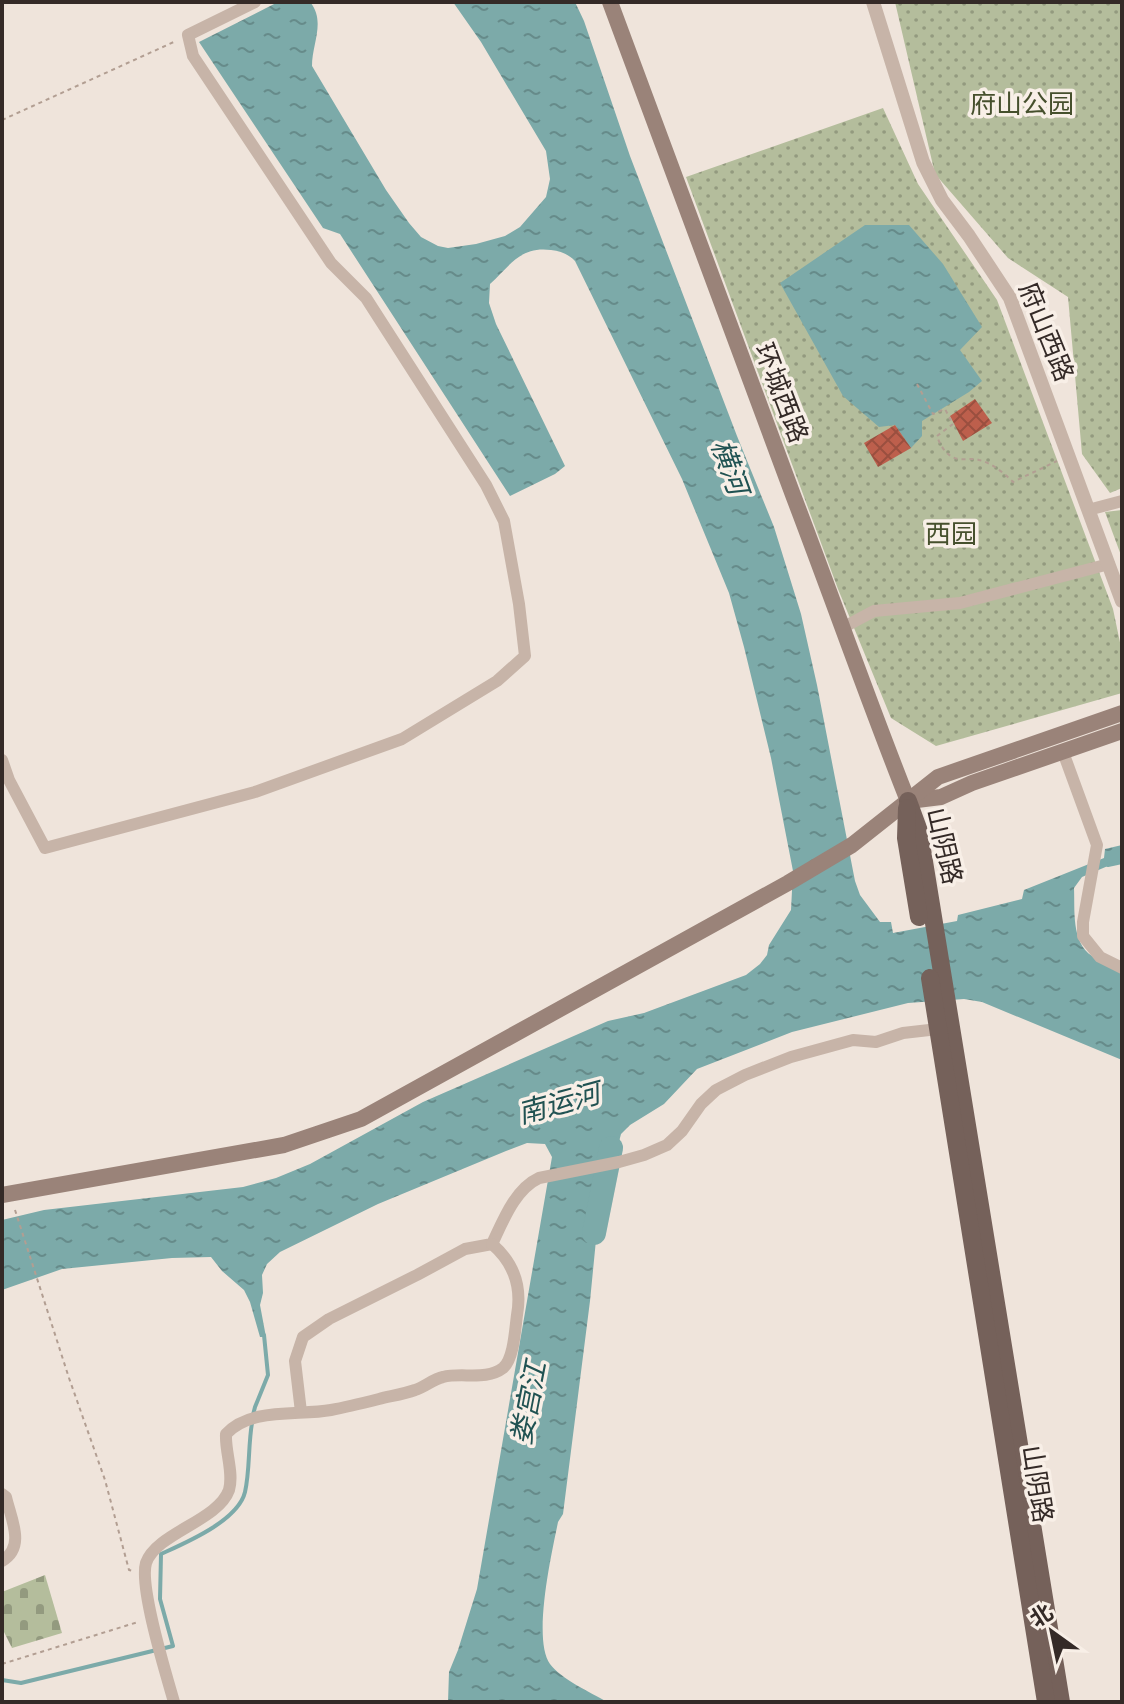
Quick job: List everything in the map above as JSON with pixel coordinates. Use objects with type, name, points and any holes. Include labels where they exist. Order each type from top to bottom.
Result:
[{"type":"main road","name":"环城西路","points":[[610,2],[908,801]]},
{"type":"main road","points":[[2,1195],[284,1145],[361,1119],[788,883],[852,845],[938,777],[1122,713]]},
{"type":"main road","points":[[908,801],[941,797],[972,783],[1122,731]]},
{"type":"main road","name":"山阴路","points":[[908,801],[906,838],[926,918],[1061,1702]]},
{"type":"main road","name":"山阴路","points":[[940,1002],[938,1029],[1046,1702]]},
{"type":"street","points":[[2,760],[9,780],[45,848],[255,792],[402,739],[497,681],[525,656],[504,521],[486,485],[366,298],[331,263],[193,56],[188,35],[255,2]]},
{"type":"street","name":"府山西路","points":[[873,2],[923,162],[942,200],[1010,298],[1122,601]]},
{"type":"street","points":[[1088,510],[1122,501]]},
{"type":"street","points":[[842,628],[874,611],[960,603],[1109,564]]},
{"type":"street","points":[[1063,752],[1097,845],[1083,936],[1100,957],[1122,968]]},
{"type":"street","points":[[492,1244],[523,1189],[531,1181],[619,1162],[667,1145],[716,1090],[745,1075],[791,1057],[853,1040],[876,1042],[903,1033],[938,1029]]},
{"type":"street","points":[[174,1702],[153,1621],[146,1586],[146,1563],[155,1548],[221,1502],[229,1489],[226,1434],[244,1422],[262,1417],[330,1411],[417,1390],[443,1377],[490,1374],[504,1367],[510,1359],[519,1304],[518,1282],[510,1264],[492,1244]]},
{"type":"street","points":[[301,1412],[295,1361],[303,1337],[329,1319],[465,1249],[492,1244]]},
{"type":"street","points":[[2,1494],[6,1497],[16,1538],[15,1551],[2,1561]]},
{"type":"path","points":[[2,120],[188,35]]},
{"type":"path","points":[[917,384],[933,414],[945,409],[950,416],[953,424],[937,436],[949,456],[977,459],[1013,482],[1068,455]]},
{"type":"path","points":[[16,1212],[105,1480],[129,1570],[146,1574]]},
{"type":"path","points":[[2,1664],[135,1623],[153,1621]]},
{"type":"green space","name":"府山公园","points":[[895,2],[1122,2],[1122,488],[1110,493],[1082,454],[1068,297],[1008,258],[935,174]]},
{"type":"green space","name":"西园","points":[[883,108],[918,184],[997,300],[1113,609],[1122,652],[1122,693],[936,746],[891,718],[838,589],[686,177]]},
{"type":"green space","points":[[1122,510],[1122,558],[1105,512]]},
{"type":"green space","points":[[45,1575],[62,1633],[12,1648],[2,1628],[2,1592]]},
{"type":"water","points":[[278,2],[310,2],[315,9],[318,25],[312,66],[409,223],[421,237],[448,248],[505,236],[520,227],[546,197],[550,179],[546,151],[481,42],[453,2],[575,2],[630,156],[774,527],[801,614],[855,881],[860,895],[880,922],[891,922],[893,933],[957,921],[958,915],[1022,899],[1024,890],[1104,858],[1105,849],[1122,845],[1122,860],[1082,877],[1074,888],[1080,943],[1092,956],[1122,970],[1122,1060],[982,1002],[964,999],[908,1003],[792,1032],[697,1069],[664,1104],[621,1134],[610,1177],[602,1179],[563,1514],[558,1522],[543,1616],[545,1652],[550,1664],[568,1680],[607,1702],[448,1702],[449,1672],[477,1589],[552,1157],[545,1144],[527,1143],[506,1151],[378,1204],[280,1252],[267,1264],[262,1275],[260,1305],[266,1337],[260,1337],[244,1290],[211,1257],[62,1269],[2,1290],[2,1220],[44,1210],[243,1187],[276,1178],[310,1164],[423,1102],[608,1021],[644,1013],[746,975],[767,955],[769,945],[791,910],[793,871],[771,758],[729,593],[682,479],[575,261],[558,251],[531,251],[516,259],[490,284],[489,303],[496,324],[565,466],[510,496],[340,234],[323,228],[199,42]]},
{"type":"water","points":[[865,225],[909,225],[943,264],[982,327],[960,350],[982,381],[922,421],[922,436],[911,448],[895,425],[879,427],[843,396],[780,283]]},
{"type":"building","points":[[975,399],[992,423],[963,441],[950,416]]},
{"type":"building","points":[[895,425],[911,448],[878,467],[864,443]]},
{"type":"waterway","points":[[1108,865],[1122,862]]},
{"type":"waterway","name":"娄宫江","points":[[594,1233],[611,1148]]},
{"type":"waterway","points":[[253,1415],[268,1375],[264,1335]]},
{"type":"waterway","points":[[2,1680],[21,1683],[173,1646],[160,1599],[161,1554],[209,1530],[240,1503],[247,1484],[252,1423]]},
{"type":"water label","name":"横河","points":[[729,467]]},
{"type":"water label","name":"南运河","points":[[559,1104]]}]
